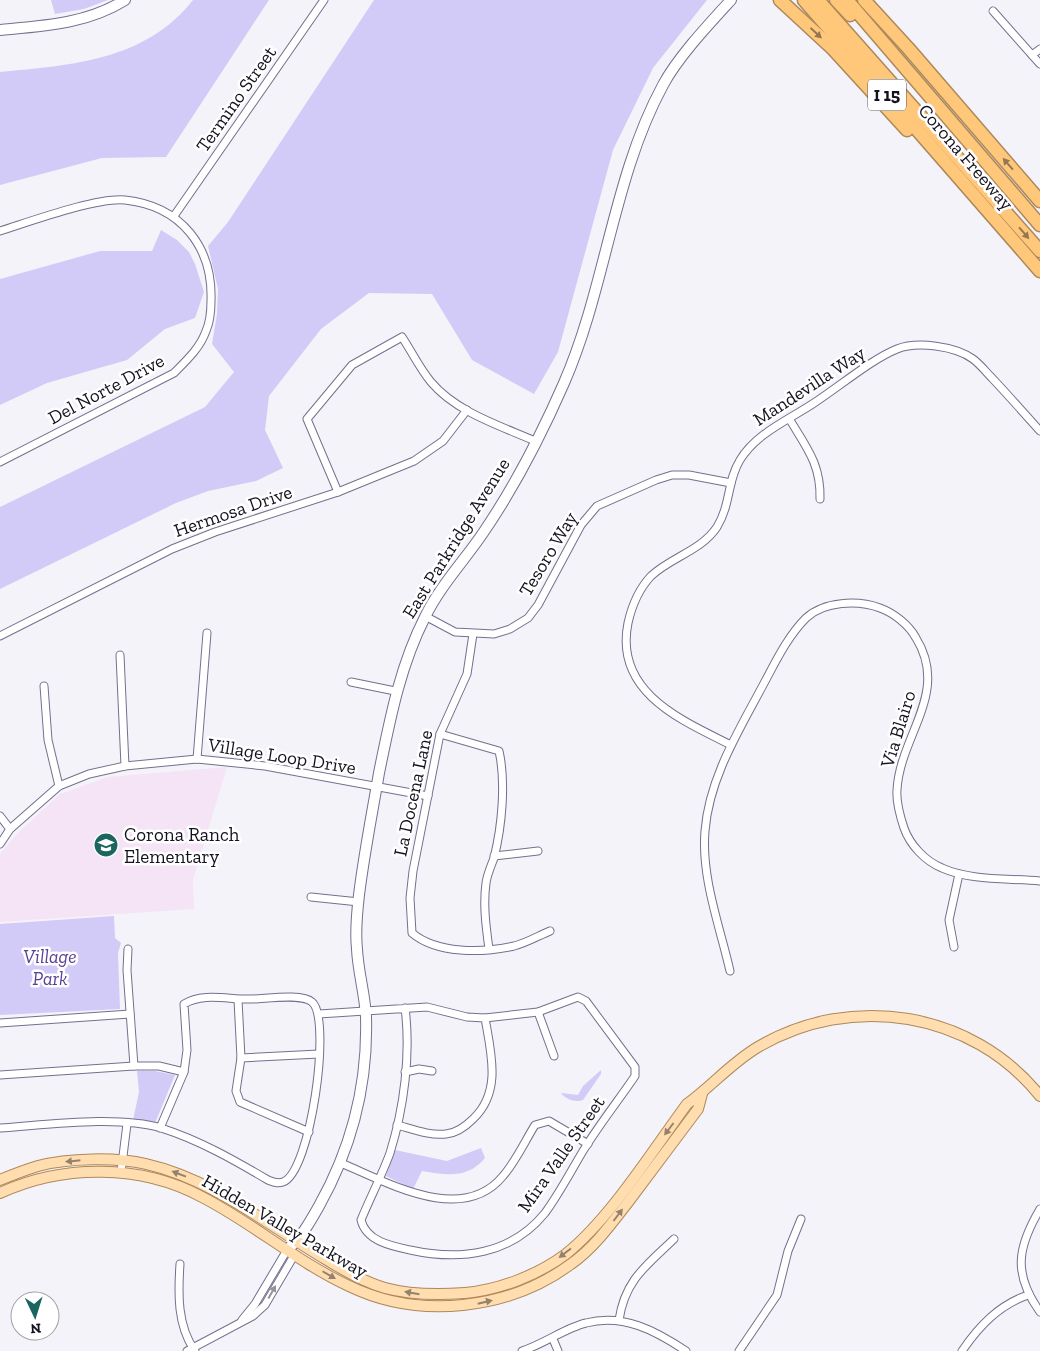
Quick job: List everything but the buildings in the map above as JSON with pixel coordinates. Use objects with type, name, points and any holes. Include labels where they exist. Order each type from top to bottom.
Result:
[{"type":"highway","points":[[780,0],[832,48],[890,114],[970,191]]},
{"type":"highway","name":"Corona Freeway","points":[[804,0],[1040,271]]},
{"type":"highway","points":[[818,0],[1040,251]]},
{"type":"highway","points":[[828,0],[931,119],[993,197]]},
{"type":"highway","points":[[836,0],[936,115],[1009,188]]},
{"type":"highway","points":[[847,0],[1040,225]]},
{"type":"highway","name":"Corona Freeway","points":[[864,0],[1040,201]]},
{"type":"highway","points":[[869,0],[908,48]]},
{"type":"main road","points":[[0,30],[76,21],[108,11],[124,0]]},
{"type":"main road","name":"East Parkridge Avenue","points":[[291,1252],[317,1209],[341,1163],[354,1124],[363,1080],[366,1012],[356,947],[359,902],[365,848],[396,691],[425,616],[443,586],[498,509],[564,382],[582,332],[642,129],[664,82],[711,21],[731,0]]},
{"type":"main road","name":"Hidden Valley Parkway","points":[[0,1180],[39,1166],[77,1160],[122,1161],[154,1166],[207,1186],[354,1276],[385,1288],[421,1294],[480,1292],[537,1271],[564,1255],[600,1220],[687,1104],[702,1094],[737,1061],[787,1032],[812,1023],[837,1017],[883,1015],[933,1023],[977,1042],[1013,1067],[1040,1096]]},
{"type":"main road","name":"Hidden Valley Parkway","points":[[0,1193],[42,1177],[78,1172],[121,1172],[169,1183],[202,1196],[349,1286],[381,1299],[420,1306],[453,1306],[482,1303],[510,1295],[542,1282],[571,1264],[588,1250],[609,1227],[698,1109],[702,1094]]},
{"type":"street","name":"Termino Street","points":[[174,216],[324,0]]},
{"type":"street","points":[[993,10],[1040,64]]},
{"type":"street","points":[[1032,55],[1040,49]]},
{"type":"street","points":[[0,231],[88,205],[124,199],[149,205],[174,216]]},
{"type":"street","name":"Del Norte Drive","points":[[0,462],[174,373],[197,350],[207,330],[212,285],[204,255],[196,239],[174,216]]},
{"type":"street","points":[[338,492],[307,419],[352,365],[402,337],[432,383],[444,396],[467,410],[534,442]]},
{"type":"street","name":"Mandevilla Way","points":[[731,745],[666,710],[646,693],[632,670],[627,650],[627,628],[631,609],[639,592],[660,569],[692,550],[712,534],[724,515],[731,483],[739,461],[749,447],[762,435],[790,420],[897,349],[928,345],[945,348],[973,358],[1040,431]]},
{"type":"street","name":"Hermosa Drive","points":[[0,636],[172,549],[215,532],[338,492],[414,461],[443,441],[467,410]]},
{"type":"street","points":[[790,420],[817,465],[821,482],[820,499]]},
{"type":"street","name":"Tesoro Way","points":[[425,616],[455,632],[494,634],[510,629],[528,618],[538,605],[581,525],[597,506],[672,475],[689,475],[731,483]]},
{"type":"street","name":"Via Blairo","points":[[730,971],[710,888],[705,832],[710,799],[731,745],[783,647],[808,616],[831,606],[858,602],[882,608],[899,618],[913,633],[924,651],[928,670],[928,693],[901,767],[896,791],[899,813],[908,839],[921,854],[939,868],[958,874],[1040,881]]},
{"type":"street","points":[[197,759],[207,633]]},
{"type":"street","name":"La Docena Lane","points":[[473,634],[467,674],[440,734],[410,898],[412,933],[423,942],[450,949],[488,949]]},
{"type":"street","points":[[120,655],[124,766]]},
{"type":"street","points":[[351,682],[396,691]]},
{"type":"street","points":[[44,686],[48,740],[59,786]]},
{"type":"street","points":[[440,734],[499,751],[504,789],[494,856],[486,882],[484,906],[488,949],[514,946],[550,931]]},
{"type":"street","name":"Village Loop Drive","points":[[0,844],[10,829],[59,786],[89,774],[124,766],[197,759],[265,766],[428,796]]},
{"type":"street","points":[[0,816],[10,829]]},
{"type":"street","points":[[494,856],[538,851]]},
{"type":"street","points":[[954,947],[949,920],[958,874]]},
{"type":"street","points":[[310,897],[359,902]]},
{"type":"street","points":[[128,949],[134,1066]]},
{"type":"street","points":[[0,1128],[57,1124],[127,1124],[160,1128],[219,1151],[268,1180],[276,1183],[283,1182],[291,1176],[298,1163],[309,1132],[317,1092],[319,1014],[316,1006],[311,1000],[300,998],[238,1000],[196,997],[184,1004],[187,1050],[184,1072],[160,1128]]},
{"type":"street","name":"Mira Valle Street","points":[[378,1179],[361,1220],[364,1230],[370,1236],[390,1245],[421,1252],[449,1256],[475,1254],[500,1248],[526,1231],[545,1212],[588,1144],[635,1076],[635,1067],[586,1001],[578,997],[538,1012]]},
{"type":"street","points":[[238,1000],[241,1058],[236,1091],[240,1102],[309,1132]]},
{"type":"street","points":[[319,1014],[427,1007],[467,1017],[485,1018],[538,1012],[554,1056]]},
{"type":"street","points":[[378,1179],[389,1154],[397,1124],[405,1072],[407,1026],[405,1008]]},
{"type":"street","points":[[0,1023],[130,1014]]},
{"type":"street","points":[[397,1124],[433,1134],[447,1134],[464,1128],[479,1113],[493,1084],[492,1062],[485,1018]]},
{"type":"street","points":[[241,1058],[319,1054]]},
{"type":"street","points":[[0,1075],[134,1066],[159,1066],[184,1072]]},
{"type":"street","points":[[405,1072],[419,1069],[432,1071]]},
{"type":"street","points":[[341,1163],[422,1196],[461,1200],[483,1193],[503,1177],[535,1124],[549,1121],[588,1144]]},
{"type":"street","points":[[121,1172],[127,1124]]},
{"type":"street","points":[[1040,1209],[1024,1239],[1020,1257],[1028,1295],[1040,1312]]},
{"type":"street","points":[[739,1351],[777,1295],[788,1251],[801,1219]]},
{"type":"street","points":[[619,1320],[622,1302],[628,1286],[674,1239]]},
{"type":"street","points":[[180,1264],[182,1328],[192,1350],[242,1320],[291,1252]]},
{"type":"street","points":[[962,1351],[974,1333],[994,1313],[1028,1295]]},
{"type":"street","points":[[522,1351],[553,1339],[585,1323],[619,1320],[645,1327],[686,1351]]},
{"type":"street","points":[[553,1339],[558,1351]]},
{"type":"shaded area","name":"Corona Ranch Elementary","points":[[227,767],[193,880],[194,909],[0,922],[0,854],[15,836],[60,794],[108,777]]},
{"type":"green space","points":[[51,0],[108,0],[84,9],[55,14]]},
{"type":"green space","points":[[193,0],[269,0],[166,157],[102,158],[0,185],[0,72],[80,62],[130,48],[153,36],[174,20]]},
{"type":"green space","points":[[374,0],[707,0],[653,68],[613,150],[558,352],[534,394],[472,360],[432,294],[369,293],[321,329],[269,396],[265,430],[283,468],[256,481],[208,491],[176,503],[0,589],[0,507],[205,407],[234,372],[212,344],[217,314],[218,289],[208,246],[228,222]]},
{"type":"green space","points":[[161,230],[177,240],[189,252],[195,264],[204,292],[195,318],[165,329],[127,360],[47,383],[0,405],[0,279],[100,251],[152,251]]},
{"type":"green space","name":"Village Park","points":[[114,916],[115,938],[121,943],[118,953],[120,1009],[0,1015],[0,924]]},
{"type":"green space","points":[[601,1070],[601,1074],[583,1100],[571,1100],[561,1093],[578,1095],[583,1086]]},
{"type":"green space","points":[[137,1071],[155,1071],[175,1075],[155,1123],[133,1120],[139,1092]]},
{"type":"green space","points":[[481,1148],[485,1158],[478,1165],[456,1174],[422,1171],[413,1189],[386,1176],[395,1150],[447,1161]]},
{"type":"place","name":"Corona Ranch Elementary","points":[[106,845]]}]
